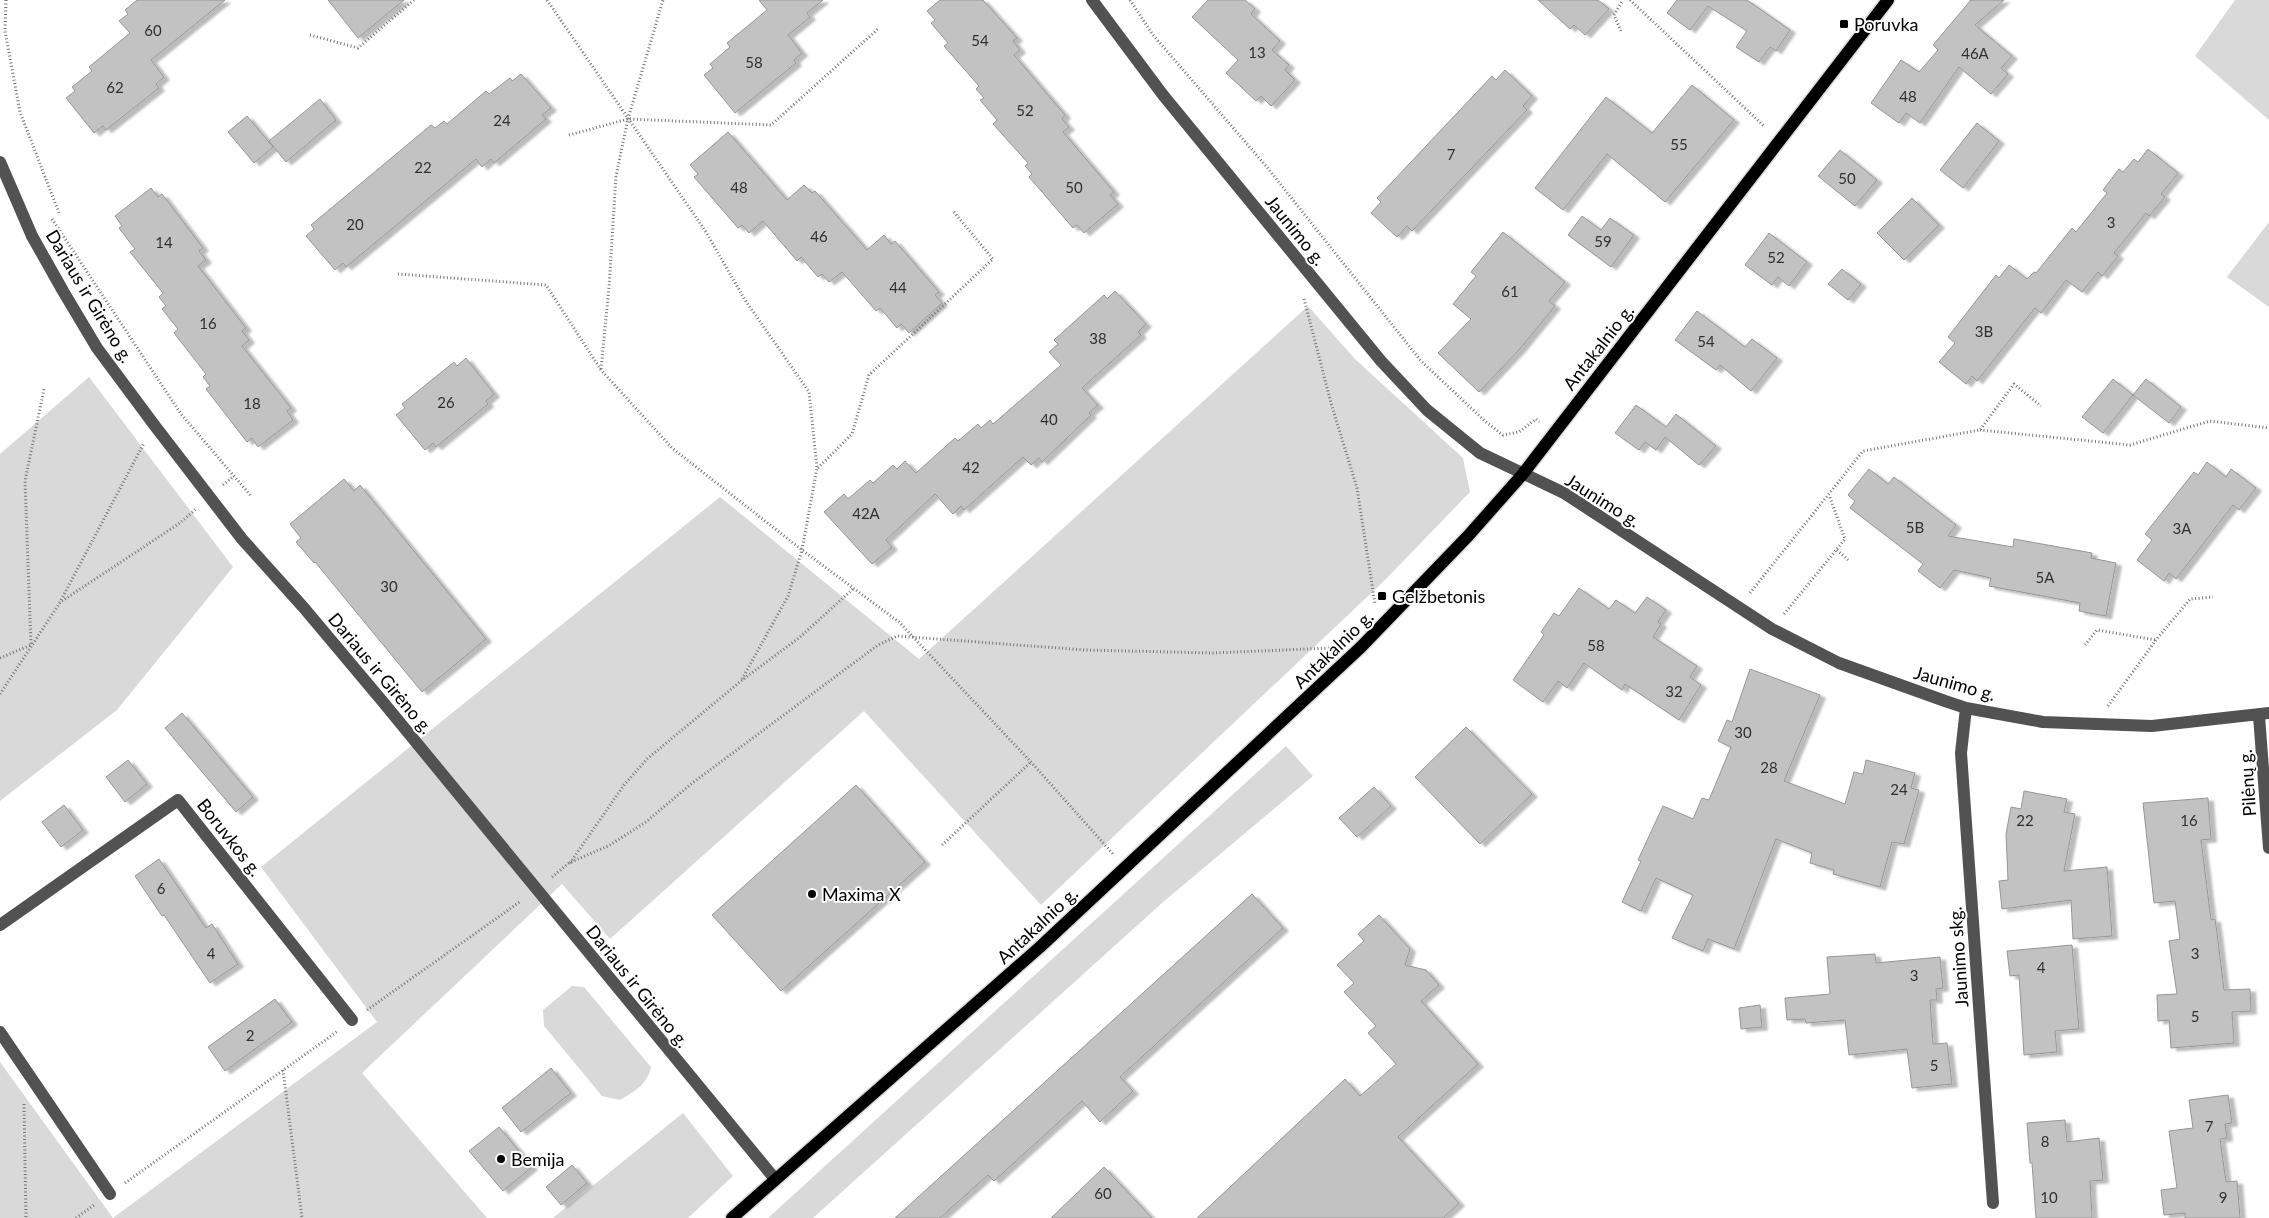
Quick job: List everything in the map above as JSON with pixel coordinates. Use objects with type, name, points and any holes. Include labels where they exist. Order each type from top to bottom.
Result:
[{"type":"main road","name":"Antakalnio g.","points":[[732,1218],[1040,947],[1380,629],[1468,536],[1522,475],[1888,0]]},
{"type":"street","name":"Jaunimo g.","points":[[1092,0],[1163,95],[1380,361],[1427,410],[1480,453],[1522,475],[1564,493],[1772,629],[1839,663],[1966,708],[2043,722],[2152,726],[2264,714]]},
{"type":"street","name":"Dariaus ir Girėno g.","points":[[0,162],[32,236],[63,291],[97,348],[155,426],[242,539],[310,615],[775,1179]]},
{"type":"street","name":"Jaunimo skg.","points":[[1966,708],[1962,753],[1994,1203]]},
{"type":"street","name":"Pilėnų g.","points":[[2264,714],[2269,848]]},
{"type":"street","name":"Boruvkos g.","points":[[0,925],[178,800],[352,1020]]},
{"type":"street","points":[[0,1032],[110,1194]]},
{"type":"path","points":[[6,0],[5,31],[20,112],[59,213]]},
{"type":"path","points":[[310,35],[358,48],[414,0]]},
{"type":"path","points":[[547,0],[706,232],[745,300],[809,392],[817,468],[802,550],[788,596],[741,681]]},
{"type":"path","points":[[601,370],[609,287],[616,176],[628,119],[663,0]]},
{"type":"path","points":[[1130,0],[1153,35],[1266,166],[1421,361],[1486,422],[1503,435],[1519,432],[1536,419],[1552,434]]},
{"type":"path","points":[[1621,31],[1614,15],[1623,0]]},
{"type":"path","points":[[1630,0],[1780,141]]},
{"type":"path","points":[[569,135],[628,119],[770,125],[878,29]]},
{"type":"path","points":[[817,468],[852,434],[869,375],[993,259],[953,211]]},
{"type":"path","points":[[52,219],[181,414],[251,496]]},
{"type":"path","points":[[398,274],[546,285],[601,370],[672,448],[802,550],[899,622],[1109,848],[1122,870]]},
{"type":"path","points":[[1301,289],[1331,403],[1357,488],[1380,629]]},
{"type":"path","points":[[1980,430],[2014,384],[2041,406]]},
{"type":"path","points":[[31,645],[25,481],[44,389]]},
{"type":"path","points":[[1738,608],[1863,452],[1980,430],[2130,445],[2210,421],[2269,428]]},
{"type":"path","points":[[0,694],[59,604],[136,455],[155,426]]},
{"type":"path","points":[[59,604],[180,523],[234,476]]},
{"type":"path","points":[[1772,629],[1845,539],[1829,495]]},
{"type":"path","points":[[1837,550],[1848,560]]},
{"type":"path","points":[[854,588],[800,637],[741,681],[647,758],[624,784],[569,864],[610,845],[646,822],[691,784],[878,645],[897,636],[1085,650],[1213,653],[1361,647]]},
{"type":"path","points":[[2094,724],[2156,640],[2190,599],[2213,597]]},
{"type":"path","points":[[2085,645],[2097,630],[2156,640]]},
{"type":"path","points":[[0,658],[31,645]]},
{"type":"path","points":[[942,845],[1031,762]]},
{"type":"path","points":[[76,1218],[537,890]]},
{"type":"path","points":[[23,1066],[26,1218]]},
{"type":"path","points":[[283,1070],[302,1218]]},
{"type":"shaded area","points":[[2235,0],[2269,0],[2269,120],[2195,56]]},
{"type":"shaded area","points":[[2269,222],[2269,307],[2227,277]]},
{"type":"shaded area","points":[[1308,306],[1355,359],[1463,458],[1470,492],[1385,580],[1041,905],[864,711],[610,939],[562,884],[362,1073],[487,1218],[113,1218],[377,1022],[261,867],[720,497],[919,659]]},
{"type":"shaded area","points":[[89,377],[233,567],[117,710],[0,801],[0,454]]},
{"type":"shaded area","points":[[1286,746],[1313,776],[1162,903],[813,1218],[768,1218]]},
{"type":"shaded area","points":[[572,986],[584,987],[651,1067],[643,1083],[620,1100],[602,1096],[544,1026],[543,1010]]},
{"type":"shaded area","points":[[0,1062],[113,1218],[0,1218]]},
{"type":"shaded area","points":[[683,1113],[733,1176],[688,1218],[553,1218]]},
{"type":"building","points":[[137,0],[225,0],[151,60],[164,77],[156,84],[159,88],[106,130],[103,126],[94,133],[66,98],[75,91],[72,87],[92,71],[89,67],[130,33],[119,21],[128,14],[125,10]]},
{"type":"building","points":[[328,0],[404,0],[358,38]]},
{"type":"building","points":[[759,0],[823,0],[807,13],[810,17],[788,35],[802,53],[794,60],[796,63],[735,113],[704,75],[713,68],[710,64],[730,47],[727,43],[767,10]]},
{"type":"building","points":[[940,0],[983,0],[1017,38],[1013,41],[1020,50],[1014,55],[1065,115],[1062,119],[1069,127],[1063,132],[1114,192],[1110,195],[1118,204],[1084,233],[1077,225],[1073,228],[1029,177],[1032,174],[1025,166],[1028,163],[993,124],[997,120],[980,100],[984,98],[976,89],[979,86],[944,46],[948,43],[931,23],[935,20],[927,11]]},
{"type":"building","points":[[1208,0],[1245,0],[1255,9],[1251,14],[1280,41],[1272,50],[1289,65],[1285,70],[1295,80],[1271,106],[1261,96],[1256,101],[1226,73],[1238,60],[1192,17]]},
{"type":"building","points":[[1538,0],[1598,0],[1609,9],[1585,35],[1574,25],[1570,29]]},
{"type":"building","points":[[1677,0],[1747,0],[1790,30],[1776,51],[1770,47],[1759,62],[1736,47],[1747,31],[1708,6],[1690,30],[1667,13]]},
{"type":"building","points":[[1971,0],[2004,0],[1975,25],[2012,56],[2001,68],[2008,74],[1991,94],[1959,67],[1920,123],[1906,113],[1899,123],[1871,103],[1901,60],[1919,72],[1938,50],[1933,45]]},
{"type":"building","points":[[1505,70],[1532,96],[1523,106],[1527,110],[1412,231],[1407,226],[1397,237],[1371,213],[1381,202],[1377,198],[1492,76],[1496,80]]},
{"type":"building","points":[[521,74],[551,108],[542,115],[546,119],[494,163],[491,159],[482,167],[476,159],[346,267],[343,263],[335,270],[306,236],[314,229],[311,225],[431,125],[435,128],[444,121],[447,124],[486,91],[489,94],[510,78],[512,81]]},
{"type":"building","points":[[1692,85],[1734,120],[1665,202],[1607,154],[1563,210],[1535,188],[1606,97],[1652,133]]},
{"type":"building","points":[[320,99],[336,120],[286,162],[269,141]]},
{"type":"building","points":[[247,116],[273,147],[254,163],[228,132]]},
{"type":"building","points":[[1977,123],[1999,141],[1963,188],[1940,170]]},
{"type":"building","points":[[728,132],[787,200],[804,185],[812,193],[815,191],[867,250],[884,235],[891,244],[895,241],[939,292],[935,295],[942,303],[909,333],[901,324],[897,328],[880,308],[876,311],[842,272],[829,282],[822,274],[818,277],[801,257],[797,261],[763,221],[749,233],[742,225],[738,228],[694,177],[698,174],[690,165]]},
{"type":"building","points":[[2148,149],[2178,173],[2161,194],[2165,197],[2149,216],[2146,213],[2114,253],[2118,256],[2102,276],[2098,272],[2082,292],[2066,280],[2041,313],[2035,308],[1977,381],[1972,376],[1966,384],[1939,362],[1955,343],[1948,337],[1996,275],[1999,278],[2009,265],[2027,279],[2034,272],[2036,273],[2072,228],[2076,232],[2107,193],[2103,190],[2119,169],[2123,172],[2134,159],[2138,162]]},
{"type":"building","points":[[1840,150],[1877,180],[1855,206],[1818,176]]},
{"type":"building","points":[[151,188],[158,197],[162,194],[203,248],[199,251],[206,260],[198,266],[246,328],[242,331],[249,340],[242,346],[291,408],[287,411],[293,420],[258,447],[252,438],[247,442],[206,389],[210,386],[203,377],[206,374],[174,333],[178,329],[162,309],[166,306],[159,297],[163,293],[130,252],[135,249],[119,228],[122,226],[115,216]]},
{"type":"building","points":[[1912,198],[1939,225],[1904,260],[1877,233]]},
{"type":"building","points":[[1582,216],[1601,230],[1610,218],[1634,235],[1611,267],[1568,235]]},
{"type":"building","points":[[1503,232],[1565,282],[1549,301],[1555,306],[1519,350],[1479,392],[1438,353],[1471,319],[1453,304],[1476,276],[1471,272]]},
{"type":"building","points":[[1769,233],[1807,262],[1789,286],[1778,277],[1772,285],[1745,265]]},
{"type":"building","points":[[1842,269],[1861,284],[1848,300],[1828,284]]},
{"type":"building","points":[[1115,291],[1146,324],[1138,332],[1141,335],[1082,388],[1098,405],[1089,413],[1091,415],[1042,462],[1039,458],[1031,465],[1023,457],[964,510],[961,506],[953,514],[935,494],[886,540],[892,547],[872,564],[824,512],[844,494],[848,499],[870,480],[873,483],[893,465],[897,469],[905,461],[916,473],[955,438],[958,441],[978,424],[981,428],[990,420],[993,424],[1061,365],[1049,352],[1058,344],[1054,340],[1104,295],[1107,299]]},
{"type":"building","points":[[1697,311],[1745,347],[1752,339],[1777,358],[1751,391],[1720,365],[1716,370],[1675,340]]},
{"type":"building","points":[[466,358],[494,394],[486,401],[488,404],[436,447],[433,443],[425,450],[396,415],[405,408],[402,404],[454,362],[457,366]]},
{"type":"building","points":[[2113,379],[2133,395],[2103,433],[2082,417]]},
{"type":"building","points":[[2146,379],[2181,407],[2169,423],[2133,395]]},
{"type":"building","points":[[1636,405],[1666,427],[1676,414],[1716,446],[1699,465],[1665,437],[1656,450],[1645,442],[1639,450],[1615,433]]},
{"type":"building","points":[[2207,462],[2226,477],[2231,469],[2256,488],[2239,510],[2233,505],[2176,579],[2169,573],[2164,581],[2137,560],[2152,540],[2145,534],[2194,472],[2198,475]]},
{"type":"building","points":[[1869,469],[1888,484],[1894,477],[1956,525],[1948,536],[2013,547],[2014,539],[2092,553],[2091,558],[2116,563],[2106,616],[2079,611],[2080,603],[1989,586],[1991,578],[1954,570],[1940,588],[1918,571],[1923,564],[1850,508],[1855,501],[1848,495]]},
{"type":"building","points":[[344,479],[354,491],[360,485],[486,639],[422,692],[315,562],[296,542],[301,538],[290,524]]},
{"type":"building","points":[[1579,588],[1609,609],[1616,600],[1635,613],[1647,597],[1666,610],[1658,622],[1661,624],[1653,637],[1697,666],[1690,677],[1701,685],[1679,720],[1625,684],[1622,690],[1584,663],[1567,688],[1558,681],[1543,702],[1513,680],[1544,635],[1541,632],[1554,613],[1559,616]]},
{"type":"building","points":[[1750,669],[1820,695],[1784,781],[1845,804],[1854,772],[1863,774],[1866,760],[1915,773],[1911,788],[1919,790],[1904,844],[1892,842],[1880,887],[1833,874],[1834,870],[1810,863],[1812,853],[1776,839],[1734,949],[1708,939],[1703,951],[1672,938],[1693,895],[1656,878],[1641,911],[1622,902],[1641,861],[1638,860],[1663,806],[1693,819],[1702,798],[1709,800],[1731,747],[1718,741],[1727,720],[1732,722]]},
{"type":"building","points":[[182,713],[253,797],[236,812],[165,728]]},
{"type":"building","points":[[1466,727],[1532,794],[1480,844],[1415,777]]},
{"type":"building","points":[[128,760],[147,784],[125,802],[106,777]]},
{"type":"building","name":"Maxima X","points":[[856,785],[925,862],[781,991],[712,915]]},
{"type":"building","points":[[1374,787],[1391,806],[1357,837],[1339,818]]},
{"type":"building","points":[[2024,791],[2067,799],[2064,812],[2075,814],[2064,871],[2107,867],[2112,936],[2073,939],[2071,900],[2002,909],[1999,881],[2008,880],[2006,834],[2011,807],[2021,809]]},
{"type":"building","points":[[2208,798],[2211,839],[2201,840],[2211,920],[2215,919],[2224,990],[2250,989],[2251,1011],[2232,1012],[2234,1043],[2171,1048],[2169,1020],[2158,1021],[2157,995],[2177,994],[2169,941],[2180,939],[2175,901],[2154,903],[2143,803]]},
{"type":"building","points":[[64,805],[83,830],[61,847],[42,822]]},
{"type":"building","points":[[159,859],[206,928],[212,924],[238,964],[210,983],[135,876]]},
{"type":"building","points":[[1252,894],[1283,928],[1120,1077],[1133,1091],[1100,1122],[1082,1101],[994,1181],[988,1175],[940,1218],[895,1218]]},
{"type":"building","points":[[1379,915],[1410,949],[1405,965],[1426,970],[1439,985],[1421,1001],[1478,1064],[1398,1137],[1459,1203],[1443,1218],[1197,1218],[1345,1079],[1360,1096],[1396,1064],[1368,1033],[1376,1026],[1344,992],[1354,983],[1337,965],[1364,941],[1358,934]]},
{"type":"building","points":[[2072,945],[2079,1029],[2055,1031],[2057,1052],[2024,1055],[2019,975],[2010,976],[2007,951]]},
{"type":"building","points":[[1875,954],[1876,963],[1940,957],[1943,988],[1936,989],[1937,1000],[1930,1000],[1933,1044],[1947,1043],[1952,1084],[1912,1088],[1907,1049],[1849,1055],[1845,1020],[1806,1023],[1805,1019],[1787,1020],[1785,998],[1830,994],[1827,957]]},
{"type":"building","points":[[275,999],[292,1022],[225,1071],[208,1047]]},
{"type":"building","points":[[1760,1005],[1762,1027],[1741,1029],[1739,1008]]},
{"type":"building","points":[[551,1068],[571,1093],[521,1132],[502,1108]]},
{"type":"building","points":[[2228,1095],[2232,1123],[2225,1124],[2227,1138],[2220,1139],[2226,1182],[2237,1181],[2240,1218],[2185,1218],[2185,1213],[2164,1215],[2161,1190],[2177,1188],[2169,1131],[2193,1128],[2189,1100]]},
{"type":"building","points":[[2065,1120],[2067,1142],[2099,1138],[2103,1180],[2090,1181],[2092,1218],[2036,1218],[2027,1123]]},
{"type":"building","name":"Bemija","points":[[499,1127],[532,1167],[503,1191],[469,1151]]},
{"type":"building","points":[[572,1165],[587,1183],[561,1205],[546,1187]]},
{"type":"building","points":[[1104,1167],[1152,1218],[1051,1218]]},
{"type":"place","name":"Poruvka","points":[[1844,24]]},
{"type":"place","name":"Gelžbetonis","points":[[1382,596]]},
{"type":"place","name":"Maxima X","points":[[812,894]]},
{"type":"place","name":"Bemija","points":[[501,1159]]}]
